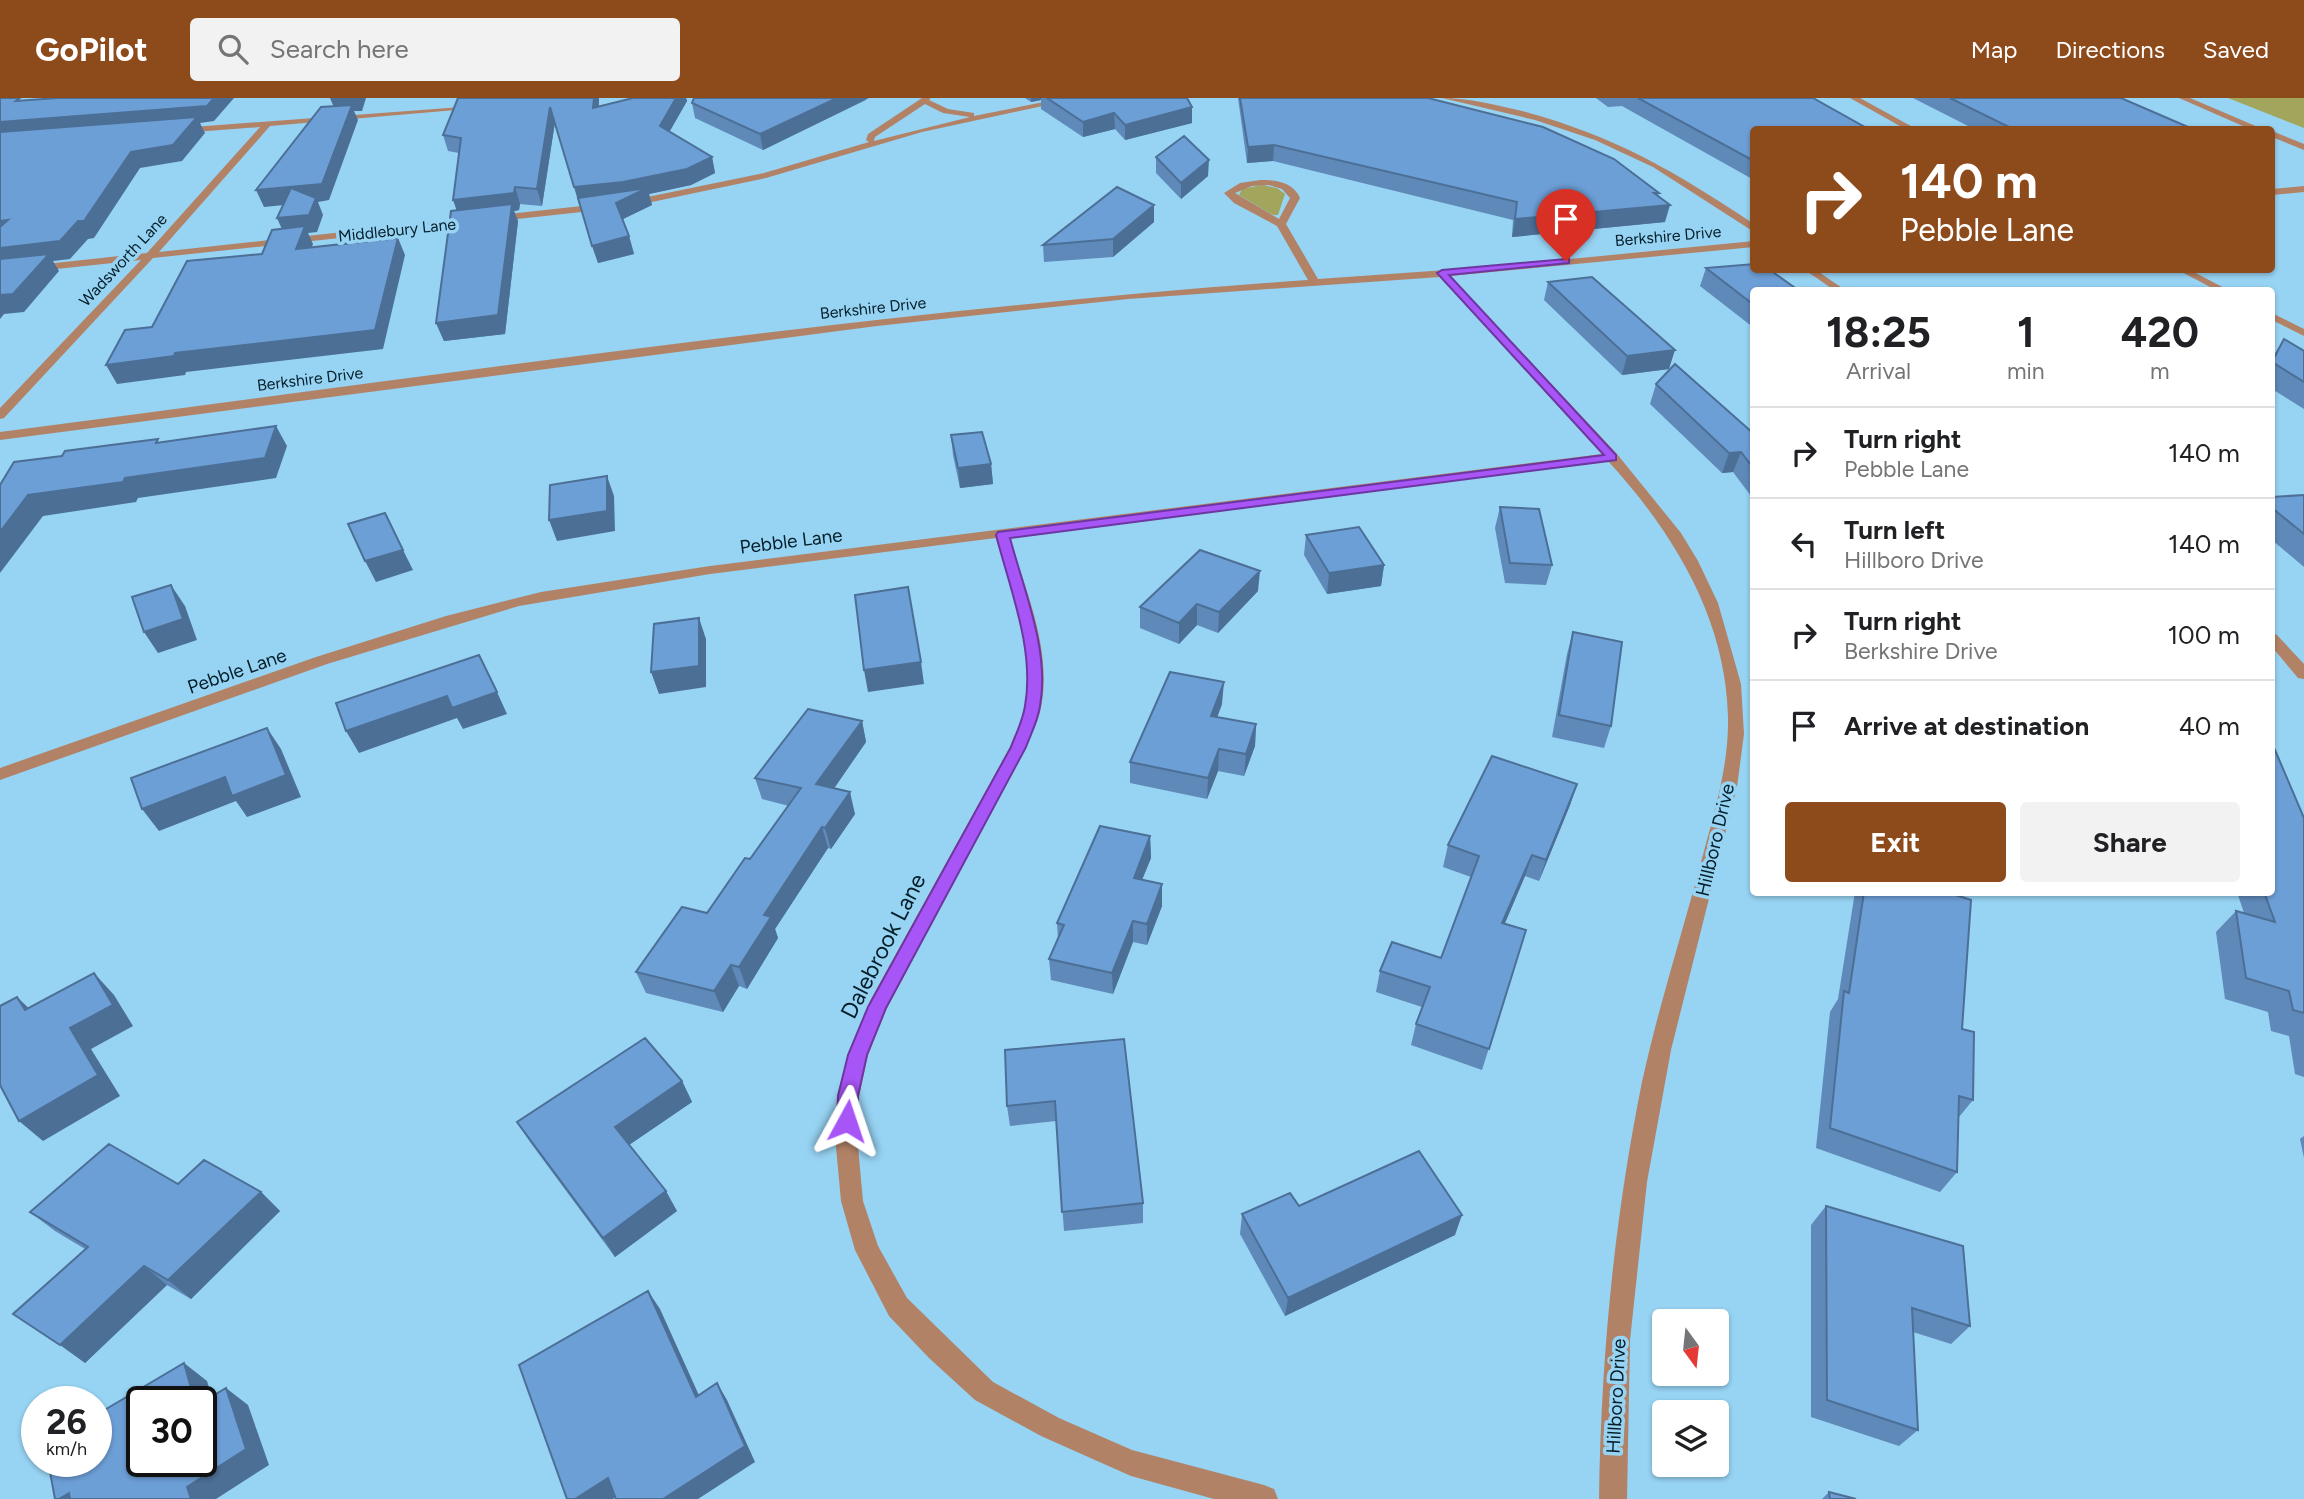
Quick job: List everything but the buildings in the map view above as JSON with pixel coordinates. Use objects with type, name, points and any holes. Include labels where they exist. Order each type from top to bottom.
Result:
[{"type":"street","name":"Middlebury Lane","points":[[0,272],[628,204],[732,183],[869,144],[982,116],[1076,98]]},
{"type":"street","points":[[1446,98],[1492,103],[1615,145],[1682,180],[1750,226]]},
{"type":"street","points":[[1854,98],[1906,126]]},
{"type":"street","points":[[2183,98],[2251,126]]},
{"type":"street","points":[[869,144],[872,136],[925,100],[946,111],[982,116]]},
{"type":"street","points":[[174,131],[487,108]]},
{"type":"street","name":"Wadsworth Lane","points":[[0,415],[149,257],[267,124]]},
{"type":"street","points":[[2275,135],[2304,147]]},
{"type":"street","points":[[1281,224],[1294,198],[1288,187],[1272,183],[1253,183],[1238,186],[1230,193],[1237,201],[1281,224],[1314,281]]},
{"type":"street","points":[[2275,192],[2304,189]]},
{"type":"street","name":"Berkshire Drive","points":[[0,436],[836,327],[1128,296],[1442,273],[1750,244]]},
{"type":"street","name":"Hillboro Drive","points":[[1442,273],[1612,457],[1656,509],[1684,547],[1704,587],[1728,656],[1736,718],[1731,769],[1718,832],[1654,1078],[1628,1239],[1612,1422],[1613,1499]]},
{"type":"street","points":[[1814,273],[1836,287]]},
{"type":"street","points":[[2189,273],[2217,287]]},
{"type":"street","points":[[2275,318],[2304,333]]},
{"type":"street","name":"Pebble Lane","points":[[0,774],[387,640],[520,602],[710,570],[1612,457]]},
{"type":"street","name":"Dalebrook Lane","points":[[1002,535],[1029,632],[1035,679],[1033,708],[1018,747],[877,1007],[858,1055],[848,1096],[846,1147],[852,1200],[867,1250],[898,1307],[984,1391],[1051,1427],[1131,1463],[1264,1499]]},
{"type":"street","points":[[2275,641],[2304,674]]},
{"type":"green space","points":[[2228,98],[2304,98],[2304,128]]},
{"type":"green space","points":[[1262,185],[1277,188],[1285,194],[1278,215],[1273,215],[1239,195],[1242,189]]},
{"type":"route","points":[[847,1121],[848,1096],[858,1055],[877,1007],[1018,747],[1033,708],[1035,679],[1029,632],[1002,535],[1612,457],[1442,273],[1566,261]]}]
